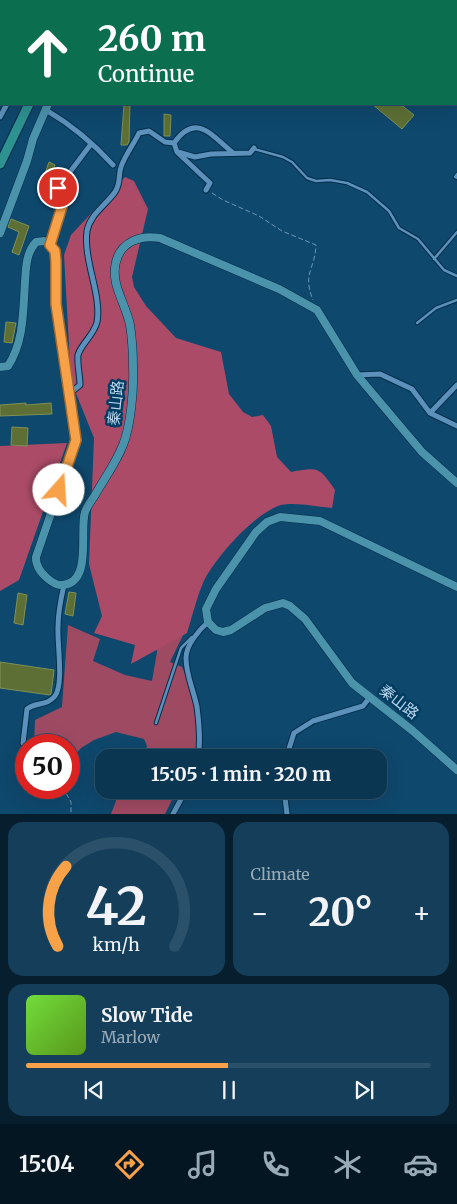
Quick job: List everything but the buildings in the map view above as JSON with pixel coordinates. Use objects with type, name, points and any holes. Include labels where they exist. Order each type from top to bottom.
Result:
[{"type":"highway","points":[[0,151],[23,105]]},
{"type":"highway","points":[[0,164],[29,105]]},
{"type":"main road","points":[[0,233],[27,161],[33,139],[47,107]]},
{"type":"main road","name":"秦山路","points":[[64,585],[71,582],[77,576],[82,565],[85,512],[123,446],[129,423],[133,368],[130,324],[114,272],[116,260],[121,250],[138,238],[150,236],[160,238],[279,289],[317,310],[357,375],[422,452],[457,483]]},
{"type":"main road","points":[[0,367],[8,366],[14,357],[20,336],[30,249],[36,242],[44,241],[55,251],[56,304],[76,440],[36,557],[37,564],[53,583],[64,585]]},
{"type":"main road","points":[[208,622],[206,609],[216,589],[256,532],[276,517],[320,521],[457,587]]},
{"type":"main road","name":"秦山路","points":[[208,622],[216,630],[227,631],[265,608],[283,603],[290,606],[305,619],[352,683],[413,731],[457,770]]},
{"type":"street","points":[[0,116],[6,105]]},
{"type":"street","points":[[47,107],[91,144],[113,166]]},
{"type":"street","points":[[174,143],[182,132],[195,127],[205,130],[232,152]]},
{"type":"street","points":[[70,393],[80,385],[78,354],[92,334],[98,309],[87,242],[87,231],[91,219],[120,184],[121,167],[139,133],[148,131],[165,142],[174,143]]},
{"type":"street","points":[[174,143],[177,152],[207,178],[210,183],[206,190]]},
{"type":"street","points":[[50,245],[64,200],[58,188],[91,144]]},
{"type":"street","points":[[177,152],[195,157],[232,152],[250,153],[254,148]]},
{"type":"street","points":[[357,375],[380,374],[412,389],[430,413],[457,426]]},
{"type":"street","points":[[430,413],[457,385]]},
{"type":"street","points":[[24,734],[27,709],[32,706],[45,704],[51,700],[59,689],[58,625],[64,585]]},
{"type":"street","points":[[199,749],[197,707],[186,656],[197,632],[208,622]]},
{"type":"street","points":[[289,749],[294,734],[312,721],[363,706],[370,697]]},
{"type":"street","points":[[173,814],[181,799]]},
{"type":"street","points":[[285,799],[287,814]]},
{"type":"lane","points":[[254,148],[283,157],[292,162],[307,178],[316,181],[330,180],[347,183],[367,192],[389,211],[398,228],[418,240],[444,270],[457,276]]},
{"type":"lane","points":[[457,174],[455,177],[457,178]]},
{"type":"lane","points":[[434,259],[457,232]]},
{"type":"lane","points":[[417,323],[436,308],[457,300]]},
{"type":"lane","points":[[156,724],[181,648],[197,632]]},
{"type":"path","points":[[206,190],[259,216],[282,231],[316,245],[315,256],[308,275],[308,287],[317,310]]},
{"type":"path","points":[[69,799],[71,814]]},
{"type":"shaded area","points":[[125,177],[134,181],[148,209],[132,277],[134,287],[146,306],[176,338],[221,352],[229,394],[243,412],[252,417],[263,415],[271,426],[277,457],[291,472],[313,469],[321,473],[335,490],[332,508],[297,504],[278,506],[248,526],[220,556],[207,575],[198,595],[187,633],[131,664],[135,645],[94,633],[102,616],[89,564],[94,438],[71,381],[64,255],[71,235]]},
{"type":"shaded area","points":[[67,443],[19,580],[0,591],[0,446]]},
{"type":"shaded area","points":[[147,571],[186,629],[170,662],[182,667],[194,693],[197,708],[196,749],[146,749],[144,739],[116,732],[94,740],[80,749],[80,734],[34,734],[35,720],[62,707],[68,625],[100,639],[93,661],[125,675],[152,681],[157,652]]},
{"type":"shaded area","points":[[117,799],[172,799],[165,814],[111,814]]},
{"type":"route","points":[[58,188],[64,200],[50,245],[55,251],[56,304],[76,440],[59,490]]}]
